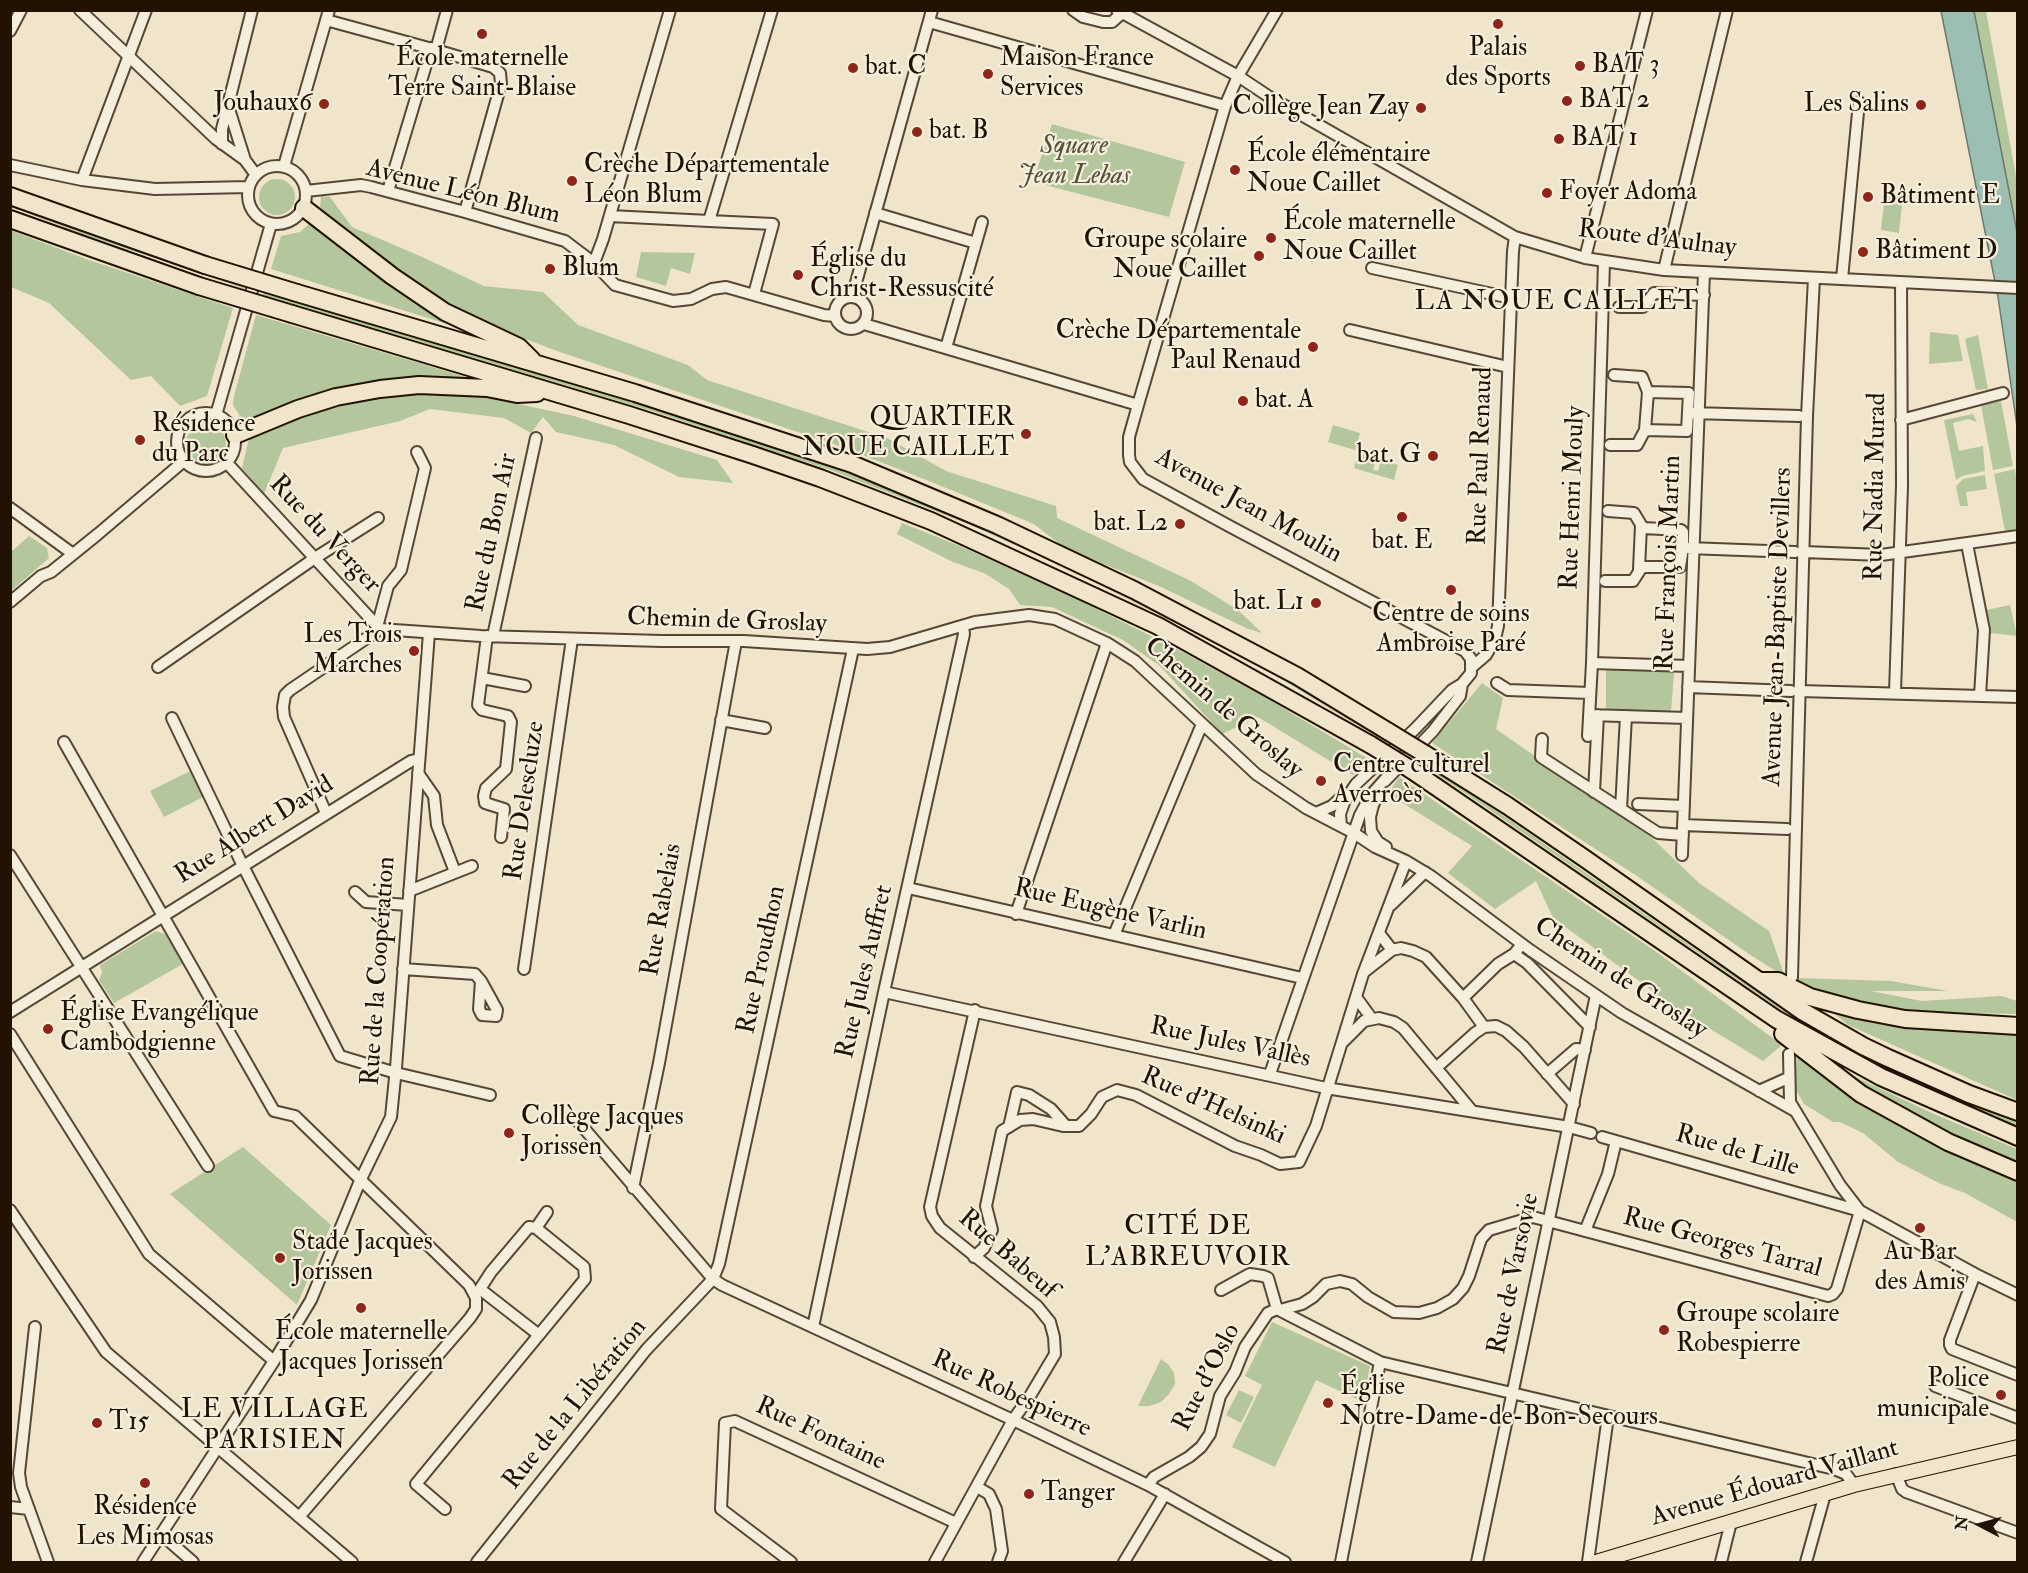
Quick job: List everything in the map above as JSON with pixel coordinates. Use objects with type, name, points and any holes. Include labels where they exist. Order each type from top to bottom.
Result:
[{"type":"highway","points":[[10,196],[205,265],[635,393],[826,455],[997,525],[1145,596],[1297,676],[1508,806],[1802,1011],[1863,1046],[1969,1094],[2018,1112]]},
{"type":"highway","points":[[304,207],[392,276],[445,312],[519,347],[535,363]]},
{"type":"highway","points":[[10,219],[200,286],[629,415],[753,455],[931,520],[1158,626],[1371,745],[1410,769],[1776,1019],[1881,1077],[2018,1137]]},
{"type":"highway","points":[[235,435],[336,397],[380,389],[419,385],[487,388],[517,394],[549,392]]},
{"type":"highway","points":[[1759,982],[1778,981],[1810,996],[1858,1010],[1905,1019],[2018,1026]]},
{"type":"highway","points":[[1776,1019],[1783,1034],[1861,1094],[1948,1142],[2015,1172]]},
{"type":"main road","name":"Avenue Édouard Vaillant","points":[[1596,1563],[1854,1485],[2011,1448],[2018,1441]]},
{"type":"street","points":[[10,31],[21,10]]},
{"type":"street","points":[[80,10],[203,127],[245,160]]},
{"type":"street","points":[[81,180],[146,10]]},
{"type":"street","points":[[222,144],[222,129],[252,10]]},
{"type":"street","points":[[388,191],[447,10]]},
{"type":"street","points":[[594,263],[610,216],[669,10]]},
{"type":"street","points":[[709,221],[772,10]]},
{"type":"street","points":[[1073,10],[1083,17],[1103,22],[1112,22],[1120,12]]},
{"type":"street","name":"Avenue Jean Moulin","points":[[1277,10],[1238,76],[1226,106],[1129,437],[1130,462],[1143,478],[1465,651],[1471,659],[1472,667]]},
{"type":"street","points":[[1585,258],[1647,10]]},
{"type":"street","points":[[1664,270],[1727,10]]},
{"type":"street","name":"Route d'Aulnay","points":[[1120,12],[1238,76],[1268,96],[1515,237],[1585,258],[1664,270],[2018,288]]},
{"type":"street","points":[[284,166],[330,14],[493,67],[500,73],[501,84],[465,212]]},
{"type":"street","points":[[852,297],[931,16],[1226,106]]},
{"type":"street","points":[[1842,279],[1860,102]]},
{"type":"street","points":[[229,107],[245,160],[256,175]]},
{"type":"street","points":[[203,127],[222,129]]},
{"type":"street","points":[[10,165],[81,180],[155,189],[249,188]]},
{"type":"street","points":[[270,166],[284,166],[300,176],[306,190],[304,207],[291,221],[271,224],[262,221],[250,206],[249,188],[256,175],[270,166]]},
{"type":"street","name":"Avenue Léon Blum","points":[[306,190],[361,185],[388,191],[564,242],[594,263],[615,285],[673,301],[692,299],[712,289],[726,288],[754,294],[824,315],[835,316],[844,328],[855,329],[864,324],[1138,405]]},
{"type":"street","points":[[875,213],[976,243]]},
{"type":"street","points":[[610,216],[773,224],[754,294]]},
{"type":"street","points":[[946,348],[982,222]]},
{"type":"street","points":[[216,415],[271,224]]},
{"type":"street","name":"Rue Paul Renaud","points":[[1387,777],[1432,731],[1460,696],[1462,684],[1471,673],[1472,667],[1486,655],[1498,630],[1515,237]]},
{"type":"street","name":"Rue Henri Mouly","points":[[1588,736],[1593,715],[1590,693],[1604,262]]},
{"type":"street","points":[[1372,268],[1511,298]]},
{"type":"street","name":"Rue François Martin","points":[[1682,855],[1689,666],[1688,548],[1693,413],[1704,272]]},
{"type":"street","name":"Avenue Jean-Baptiste Devillers","points":[[1792,977],[1795,691],[1814,278]]},
{"type":"street","name":"Rue Nadia Murad","points":[[1895,692],[1902,486],[1901,282]]},
{"type":"street","points":[[1619,307],[1643,308],[1654,293],[1704,295]]},
{"type":"street","points":[[835,316],[838,305],[846,298],[852,297],[862,300],[867,309],[867,319],[864,324]]},
{"type":"street","points":[[1350,330],[1508,367]]},
{"type":"street","points":[[1611,445],[1637,445],[1645,430],[1648,392],[1642,377],[1614,375]]},
{"type":"street","points":[[1645,430],[1687,431],[1693,413],[1689,393],[1648,392]]},
{"type":"street","points":[[1901,420],[2003,393]]},
{"type":"street","points":[[1693,413],[1799,416]]},
{"type":"street","points":[[197,414],[216,415],[228,423],[235,435],[236,446],[232,456],[227,463],[215,469],[202,470],[192,467],[184,461],[178,450],[177,438],[184,424],[197,414]]},
{"type":"street","name":"Rue du Bon Air","points":[[501,837],[504,809],[486,803],[484,796],[486,788],[506,769],[511,722],[508,716],[482,710],[478,705],[490,636],[536,438]]},
{"type":"street","points":[[326,813],[284,717],[285,696],[290,690],[382,629],[388,586],[401,570],[422,479],[424,468],[417,452]]},
{"type":"street","points":[[10,602],[98,534],[184,461]]},
{"type":"street","name":"Rue du Verger","points":[[227,463],[382,629]]},
{"type":"street","points":[[10,508],[73,554]]},
{"type":"street","points":[[1605,581],[1633,581],[1639,569],[1641,526],[1634,513],[1608,511]]},
{"type":"street","points":[[158,667],[315,558],[378,518]]},
{"type":"street","points":[[1639,569],[1642,567],[1680,567],[1688,548],[1681,530],[1646,529],[1641,526]]},
{"type":"street","points":[[1688,548],[1881,555],[2018,536]]},
{"type":"street","points":[[1967,544],[1984,630],[1980,696]]},
{"type":"street","points":[[10,611],[46,581],[51,572]]},
{"type":"street","name":"Chemin de Groslay","points":[[382,629],[572,639],[736,641],[853,649],[890,647],[975,622],[1029,615],[1043,616],[1107,643],[1135,661],[1256,774],[1316,813],[1375,847],[1425,872],[1523,945],[1622,1013],[1795,1111],[1840,1185],[1860,1210],[1975,1274],[2018,1295]]},
{"type":"street","name":"Rue Jules Auffret","points":[[813,1327],[884,992],[964,634],[963,626]]},
{"type":"street","points":[[419,759],[429,633]]},
{"type":"street","name":"Rue Delescluze","points":[[524,969],[572,639]]},
{"type":"street","name":"Rue Rabelais","points":[[633,1188],[736,641]]},
{"type":"street","points":[[1016,914],[1107,643]]},
{"type":"street","name":"Rue Proudhon","points":[[713,1279],[721,1252],[853,649]]},
{"type":"street","points":[[1592,663],[1689,666]]},
{"type":"street","points":[[482,678],[525,686]]},
{"type":"street","points":[[1497,683],[1508,690],[1590,693]]},
{"type":"street","points":[[1316,813],[1332,806],[1415,729],[1452,690],[1462,684]]},
{"type":"street","points":[[1688,687],[2018,697]]},
{"type":"street","points":[[1594,792],[1593,715],[1687,718]]},
{"type":"street","points":[[1622,809],[1626,716]]},
{"type":"street","points":[[172,718],[243,866],[340,1056],[396,1073],[490,1095]]},
{"type":"street","points":[[721,720],[765,728]]},
{"type":"street","points":[[1114,935],[1202,724]]},
{"type":"street","points":[[1542,739],[1541,757],[1658,833],[1683,830],[1787,829]]},
{"type":"street","points":[[64,742],[274,1111],[295,1116],[477,1293],[539,1335]]},
{"type":"street","name":"Rue Albert David","points":[[10,1012],[326,813],[411,761],[419,759]]},
{"type":"street","name":"Rue de la Coopération","points":[[143,1563],[311,1300],[360,1181],[391,1117],[419,759]]},
{"type":"street","points":[[418,773],[434,796],[437,825],[455,872]]},
{"type":"street","points":[[1270,1074],[1360,815],[1371,795],[1387,777]]},
{"type":"street","points":[[1326,1088],[1363,974],[1406,861],[1378,842],[1371,831],[1370,818],[1373,805],[1387,777]]},
{"type":"street","points":[[1341,826],[1340,814],[1345,800],[1356,784]]},
{"type":"street","points":[[1638,804],[1684,806]]},
{"type":"street","points":[[10,855],[207,1166]]},
{"type":"street","points":[[409,891],[472,866]]},
{"type":"street","points":[[1388,908],[1425,872]]},
{"type":"street","name":"Rue Eugène Varlin","points":[[908,888],[1302,978]]},
{"type":"street","points":[[355,892],[366,902],[408,905]]},
{"type":"street","points":[[1379,933],[1392,950]]},
{"type":"street","points":[[1462,998],[1498,964],[1523,945]]},
{"type":"street","points":[[1363,974],[1392,950],[1401,948],[1413,951],[1426,957],[1484,1027]]},
{"type":"street","points":[[1514,954],[1527,963],[1590,1027]]},
{"type":"street","points":[[403,969],[471,973],[482,981]]},
{"type":"street","name":"Rue Jules Vallès","points":[[884,992],[1326,1088],[1569,1127]]},
{"type":"street","name":"Rue de Varsovie","points":[[1477,1563],[1596,995]]},
{"type":"street","points":[[1356,997],[1372,1019]]},
{"type":"street","name":"Rue Babeuf","points":[[935,1563],[1013,1420],[1054,1354],[1054,1336],[1050,1322],[1037,1306],[940,1228],[934,1221],[930,1207],[975,1010]]},
{"type":"street","points":[[1339,1047],[1364,1021],[1379,1018],[1387,1020],[1403,1028],[1472,1112]]},
{"type":"street","points":[[1436,1068],[1475,1033],[1484,1027],[1496,1026],[1506,1031],[1524,1047],[1574,1104]]},
{"type":"street","points":[[10,1034],[149,1254],[274,1361]]},
{"type":"street","points":[[1547,1074],[1576,1049],[1585,1050]]},
{"type":"street","points":[[1789,1054],[1790,1102],[1795,1111]]},
{"type":"street","points":[[1759,1091],[1788,1078]]},
{"type":"street","name":"Rue d'Helsinki","points":[[1066,1126],[1079,1126],[1091,1114],[1102,1097],[1117,1090],[1136,1095],[1235,1146],[1280,1164],[1299,1162],[1316,1126],[1326,1088]]},
{"type":"street","points":[[1009,1127],[1017,1092],[1029,1095],[1051,1109],[1066,1126]]},
{"type":"street","points":[[576,1119],[713,1279]]},
{"type":"street","points":[[974,1257],[984,1248],[992,1230],[986,1206],[1002,1131],[1020,1120],[1033,1119],[1066,1126]]},
{"type":"street","points":[[1569,1127],[1591,1132]]},
{"type":"street","name":"Rue de Lille","points":[[1602,1137],[1860,1210]]},
{"type":"street","points":[[1585,1231],[1608,1174],[1616,1141]]},
{"type":"street","points":[[10,1210],[106,1352],[352,1563]]},
{"type":"street","name":"Rue Georges Tarral","points":[[1278,1310],[1302,1304],[1326,1284],[1341,1281],[1353,1284],[1368,1297],[1394,1312],[1428,1310],[1453,1299],[1463,1288],[1481,1239],[1490,1230],[1533,1217],[1828,1296],[1837,1289],[1860,1210]]},
{"type":"street","points":[[536,1228],[547,1212]]},
{"type":"street","points":[[299,1517],[470,1318],[476,1309],[477,1293],[491,1272],[529,1227],[536,1228],[584,1267],[585,1279],[416,1484],[445,1509]]},
{"type":"street","points":[[1221,1290],[1250,1274],[1263,1276],[1268,1278],[1278,1310],[1380,1362],[1834,1469],[1846,1474],[1854,1485]]},
{"type":"street","points":[[1975,1274],[1950,1345],[1952,1349],[2018,1375]]},
{"type":"street","name":"Rue Robespierre","points":[[713,1279],[1148,1485],[1285,1563]]},
{"type":"street","name":"Rue de la Libération","points":[[477,1563],[646,1350],[713,1279]]},
{"type":"street","name":"Rue d'Oslo","points":[[1148,1485],[1154,1477],[1201,1448],[1210,1434],[1220,1396],[1235,1372],[1245,1347],[1268,1313],[1278,1310]]},
{"type":"street","points":[[35,1327],[19,1473],[21,1486],[48,1563]]},
{"type":"street","points":[[1341,1563],[1380,1362]]},
{"type":"street","points":[[1935,1386],[2018,1418]]},
{"type":"street","points":[[1588,1563],[1608,1416]]},
{"type":"street","name":"Rue Fontaine","points":[[791,1563],[721,1509],[725,1423],[735,1421],[956,1523]]},
{"type":"street","points":[[1896,1474],[1906,1492],[2018,1533]]},
{"type":"street","points":[[977,1487],[989,1494],[996,1509],[1002,1551],[998,1563]]},
{"type":"street","points":[[1124,1563],[1165,1494]]},
{"type":"street","points":[[1806,1563],[1825,1494]]},
{"type":"street","points":[[10,1507],[29,1509]]},
{"type":"street","points":[[1721,1563],[1731,1522]]},
{"type":"street","points":[[162,1535],[193,1563]]},
{"type":"green space","points":[[1974,11],[1986,11],[2017,182],[2017,236]]},
{"type":"green space","name":"Square Jean Lebas","points":[[1052,124],[1185,162],[1169,217],[1033,182]]},
{"type":"green space","points":[[277,179],[290,184],[295,197],[290,210],[277,215],[264,210],[259,197],[264,184]]},
{"type":"green space","points":[[1885,194],[1903,194],[1899,233],[1881,230]]},
{"type":"green space","points":[[321,196],[330,197],[352,227],[484,286],[543,292],[578,325],[688,365],[707,380],[887,438],[946,471],[1056,506],[1057,518],[1191,581],[1238,610],[1262,633],[1248,629],[1159,586],[1066,549],[1034,524],[929,481],[842,447],[557,351],[489,325],[433,296],[384,262],[320,210]]},
{"type":"green space","points":[[10,203],[246,286],[245,289],[80,233],[11,207]]},
{"type":"green space","points":[[312,221],[460,328],[271,269],[281,236],[300,232]]},
{"type":"green space","points":[[10,230],[86,259],[233,308],[207,396],[180,406],[151,376],[131,380],[49,303],[11,287]]},
{"type":"green space","points":[[641,252],[695,253],[690,274],[671,268],[666,286],[636,277]]},
{"type":"green space","points":[[264,291],[682,416],[864,479],[1047,555],[1246,656],[1244,658],[1075,572],[966,523],[833,471],[652,411],[263,295]]},
{"type":"green space","points":[[256,315],[489,384],[426,378],[245,424],[233,405]]},
{"type":"green space","points":[[1930,332],[1958,335],[1963,361],[1929,364]]},
{"type":"green space","points":[[1978,335],[1988,389],[1976,390],[1965,339]]},
{"type":"green space","points":[[418,393],[491,398],[574,416],[717,460],[733,483],[679,477],[614,445],[556,432],[543,417],[531,433],[504,418],[430,409],[400,421],[283,448],[264,494],[242,468],[250,434],[354,400]]},
{"type":"green space","points":[[2001,401],[2013,466],[1993,470],[1981,405]]},
{"type":"green space","points":[[1973,414],[1977,422],[1968,419],[1953,423],[1959,451],[1983,446],[1985,471],[1962,476],[1956,480],[1944,420]]},
{"type":"green space","points":[[206,424],[214,425],[220,430],[225,436],[225,452],[220,458],[214,463],[206,464],[198,463],[192,458],[187,452],[186,444],[187,436],[192,430],[198,425]]},
{"type":"green space","points":[[1333,425],[1360,433],[1355,450],[1328,442]]},
{"type":"green space","points":[[1360,447],[1378,452],[1373,470],[1378,471],[1381,460],[1398,465],[1394,480],[1354,468]]},
{"type":"green space","points":[[2015,469],[2017,529],[2005,531],[1994,474]]},
{"type":"green space","points":[[1985,475],[1987,489],[1966,492],[1968,506],[1960,506],[1956,486],[1963,479]]},
{"type":"green space","points":[[902,523],[1065,593],[1177,649],[1268,699],[1370,760],[1353,775],[1258,717],[1222,734],[1160,666],[1123,640],[1052,607],[1020,605],[1009,589],[984,573],[953,562],[897,534]]},
{"type":"green space","points":[[29,536],[47,548],[49,558],[11,591],[11,552]]},
{"type":"green space","points":[[2010,605],[2017,636],[1990,633],[1986,610]]},
{"type":"green space","points":[[1260,663],[1406,751],[1792,1013],[1871,1058],[1954,1098],[2017,1123],[2017,1126],[1952,1100],[1827,1038],[1783,1011],[1456,787],[1258,665]]},
{"type":"green space","points":[[1608,669],[1672,670],[1674,673],[1671,712],[1606,711],[1606,671]]},
{"type":"green space","points":[[1482,683],[1503,698],[1496,729],[1651,837],[1699,883],[1769,931],[1785,977],[1637,876],[1432,743]]},
{"type":"green space","points":[[190,771],[203,797],[164,817],[150,791]]},
{"type":"green space","points":[[1399,777],[1655,951],[1782,1045],[1763,1061],[1676,1008],[1553,918],[1536,881],[1495,909],[1448,873],[1472,846],[1388,794]]},
{"type":"green space","points":[[156,931],[165,934],[183,964],[114,1003],[99,980],[102,973],[100,965]]},
{"type":"green space","points":[[1798,978],[1891,981],[1948,991],[1871,991],[1922,1001],[2002,996],[2017,1001],[2017,1014],[1909,1012],[1839,1005],[1799,984]]},
{"type":"green space","points":[[1830,1010],[1865,1020],[1901,1026],[2017,1032],[2017,1100],[1848,1025]]},
{"type":"green space","points":[[1797,1054],[1901,1127],[2017,1183],[2017,1222],[1965,1193],[1941,1184],[1898,1162],[1863,1133],[1840,1122],[1833,1122],[1804,1104],[1795,1088]]},
{"type":"green space","points":[[1849,1074],[1934,1114],[2017,1149],[2017,1168],[1873,1095]]},
{"type":"green space","name":"Stade Jacques Jorissen","points":[[243,1147],[331,1225],[297,1305],[170,1194]]},
{"type":"green space","points":[[1272,1322],[1370,1366],[1363,1402],[1316,1380],[1275,1467],[1232,1447],[1262,1385],[1245,1376]]},
{"type":"green space","points":[[1161,1359],[1174,1373],[1175,1384],[1161,1402],[1149,1406],[1138,1406]]},
{"type":"green space","points":[[1239,1390],[1254,1397],[1241,1423],[1226,1415]]},
{"type":"water","points":[[1941,11],[1974,11],[2017,232],[2017,426],[1998,297]]},
{"type":"place","name":"Palais des Sports","points":[[1498,24]]},
{"type":"place","name":"École maternelle Terre Saint-Blaise","points":[[482,34]]},
{"type":"place","name":"BAT 3","points":[[1580,66]]},
{"type":"place","name":"bat. C","points":[[853,68]]},
{"type":"place","name":"Maison France Services","points":[[988,74]]},
{"type":"place","name":"BAT 2","points":[[1567,101]]},
{"type":"place","name":"Jouhaux6","points":[[324,104]]},
{"type":"place","name":"Les Salins","points":[[1921,105]]},
{"type":"place","name":"Collège Jean Zay","points":[[1421,108]]},
{"type":"place","name":"bat. B","points":[[917,132]]},
{"type":"place","name":"BAT 1","points":[[1559,139]]},
{"type":"place","name":"École élémentaire Noue Caillet","points":[[1235,170]]},
{"type":"place","name":"Crèche Départementale Léon Blum","points":[[572,181]]},
{"type":"place","name":"Foyer Adoma","points":[[1547,193]]},
{"type":"place","name":"Bâtiment E","points":[[1868,197]]},
{"type":"place","name":"École maternelle Noue Caillet","points":[[1271,238]]},
{"type":"place","name":"Bâtiment D","points":[[1863,252]]},
{"type":"place","name":"Groupe scolaire Noue Caillet","points":[[1259,256]]},
{"type":"place","name":"Blum","points":[[550,269]]},
{"type":"place","name":"Église du Christ-Ressuscité","points":[[798,275]]},
{"type":"place","name":"Crèche Départementale Paul Renaud","points":[[1313,347]]},
{"type":"place","name":"bat. A","points":[[1243,401]]},
{"type":"place","name":"QUARTIER NOUE CAILLET","points":[[1026,434]]},
{"type":"place","name":"Résidence du Parc","points":[[140,440]]},
{"type":"place","name":"bat. G","points":[[1433,456]]},
{"type":"place","name":"bat. E","points":[[1402,517]]},
{"type":"place","name":"bat. L2","points":[[1180,524]]},
{"type":"place","name":"Centre de soins Ambroise Paré","points":[[1451,590]]},
{"type":"place","name":"bat. L1","points":[[1316,603]]},
{"type":"place","name":"Les Trois Marches","points":[[414,651]]},
{"type":"place","name":"Centre culturel Averroès","points":[[1321,781]]},
{"type":"place","name":"Église Evangélique Cambodgienne","points":[[48,1029]]},
{"type":"place","name":"Collège Jacques Jorissen","points":[[509,1133]]},
{"type":"place","name":"Au Bar des Amis","points":[[1920,1228]]},
{"type":"place","name":"Stade Jacques Jorissen","points":[[280,1258]]},
{"type":"place","name":"École maternelle Jacques Jorissen","points":[[361,1308]]},
{"type":"place","name":"Groupe scolaire Robespierre","points":[[1664,1330]]},
{"type":"place","name":"Police municipale","points":[[2001,1395]]},
{"type":"place","name":"Église Notre-Dame-de-Bon-Secours","points":[[1328,1403]]},
{"type":"place","name":"T15","points":[[97,1423]]},
{"type":"place","name":"Résidence Les Mimosas","points":[[145,1483]]},
{"type":"place","name":"Tanger","points":[[1029,1494]]},
{"type":"district","name":"LA NOUE CAILLET","points":[[1557,303]]},
{"type":"district","name":"CITÉ DE L'ABREUVOIR","points":[[1188,1244]]},
{"type":"district","name":"LE VILLAGE PARISIEN","points":[[275,1426]]}]
